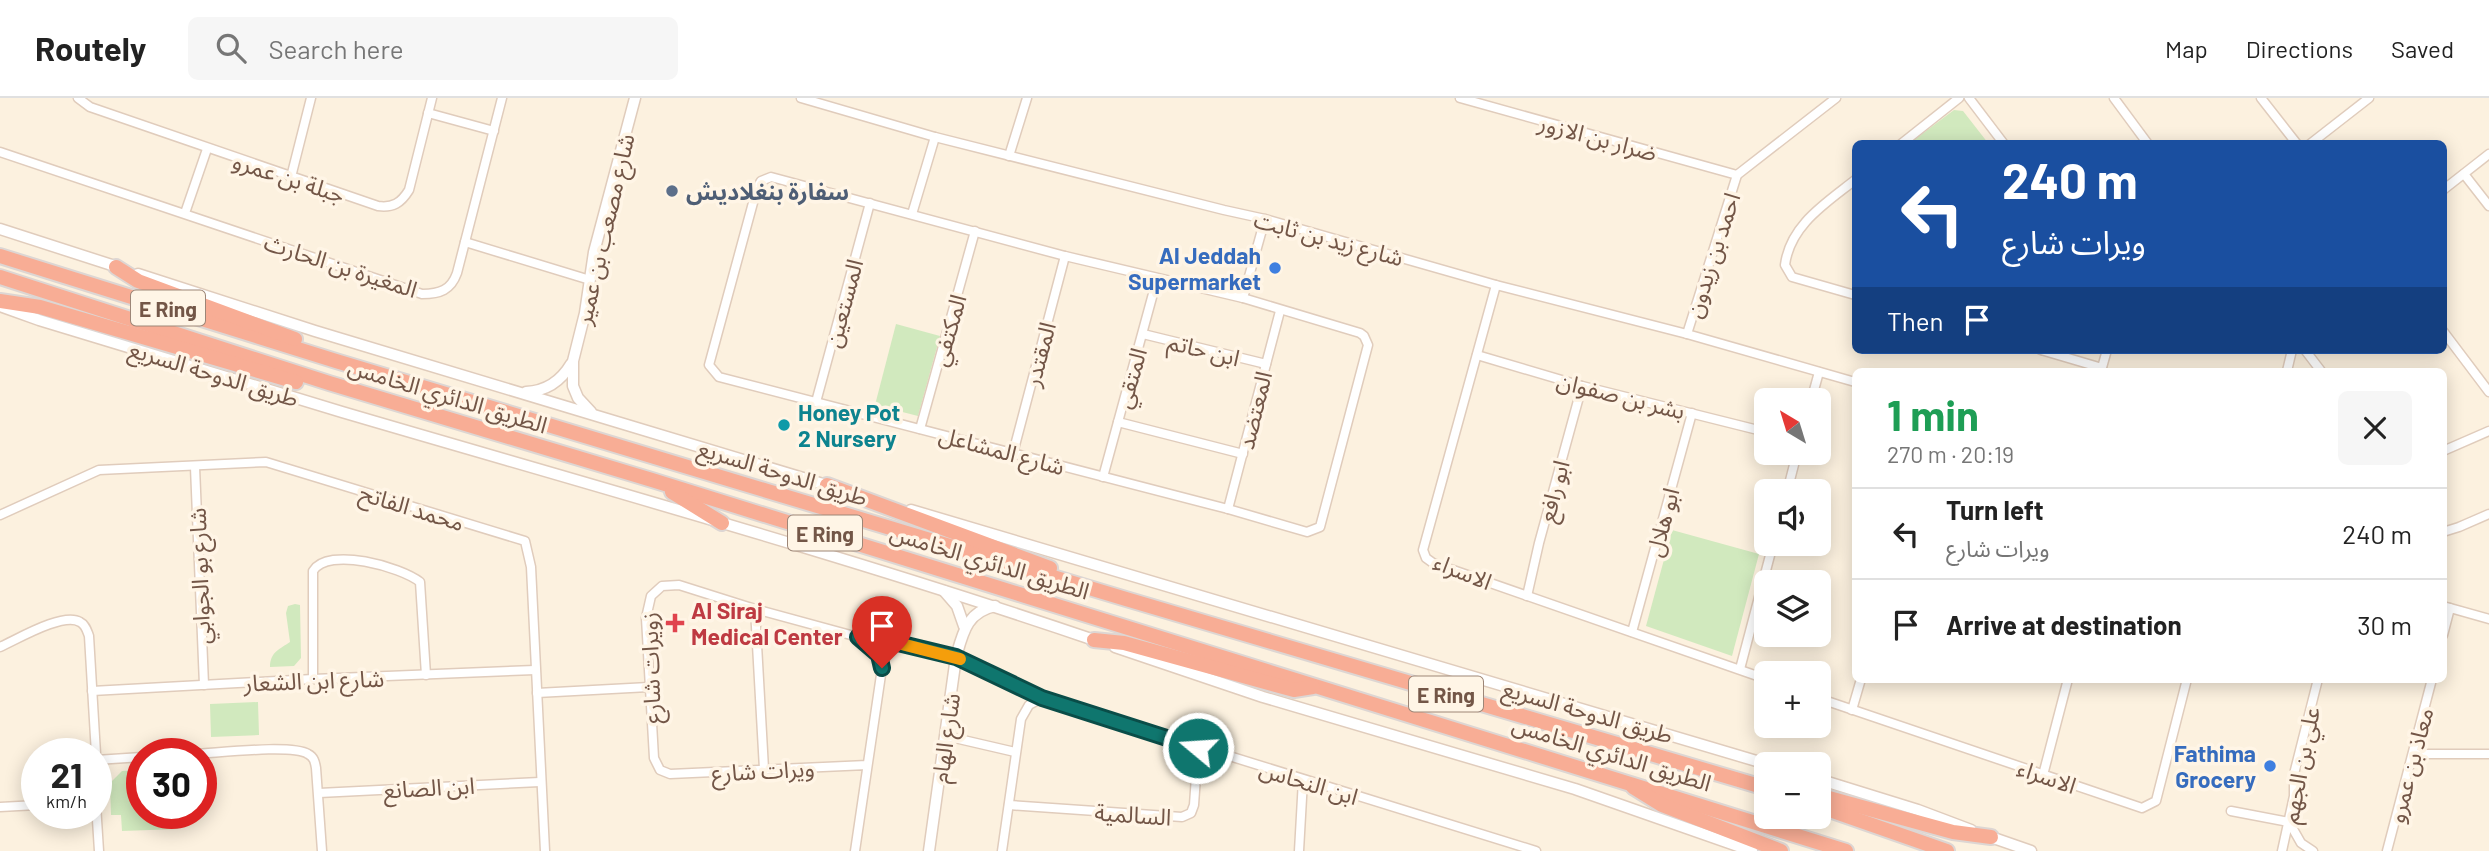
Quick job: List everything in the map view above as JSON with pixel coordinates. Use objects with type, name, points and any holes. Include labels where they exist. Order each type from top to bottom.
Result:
[{"type":"highway","name":"الطريق الدائري الخامس","points":[[0,256],[336,361],[1125,599],[1754,784]]},
{"type":"highway","points":[[116,267],[138,281],[308,343],[336,361]]},
{"type":"highway","name":"الطريق الدائري الخامس","points":[[0,277],[329,383],[1320,686],[1846,851]]},
{"type":"highway","points":[[0,303],[40,307],[295,382],[329,383]]},
{"type":"highway","points":[[652,480],[722,523]]},
{"type":"highway","points":[[827,485],[1040,564],[1125,599]]},
{"type":"highway","points":[[1094,640],[1124,643],[1294,690],[1320,686]]},
{"type":"highway","points":[[1626,781],[1643,795],[1662,805],[1781,851]]},
{"type":"highway","points":[[1831,799],[1953,832],[1991,837]]},
{"type":"highway","points":[[1831,811],[1947,851]]},
{"type":"street","name":"جبلة بن عمرو","points":[[78,98],[90,107],[207,149],[387,207],[397,204],[409,190],[432,98]]},
{"type":"street","points":[[291,177],[311,98]]},
{"type":"street","name":"المغيرة بن الحارث","points":[[0,152],[422,294],[434,294],[454,283],[502,98]]},
{"type":"street","name":"شارع مصعب بن عمير","points":[[595,415],[585,408],[573,386],[573,361],[585,313],[594,252],[635,98]]},
{"type":"street","name":"شارع زيد بن ثابت","points":[[801,98],[935,137],[1265,219],[1496,285],[1687,334],[1852,381]]},
{"type":"street","points":[[1009,156],[1027,98]]},
{"type":"street","name":"ضرار بن الازور","points":[[1460,98],[1737,175]]},
{"type":"street","name":"احمد بن زيدون","points":[[1687,334],[1737,175],[1836,98]]},
{"type":"street","points":[[1906,140],[1959,98]]},
{"type":"street","points":[[1969,98],[2001,140]]},
{"type":"street","points":[[2114,98],[2145,140]]},
{"type":"street","points":[[2261,98],[2294,140]]},
{"type":"street","points":[[2314,140],[2369,98]]},
{"type":"street","points":[[428,113],[494,131]]},
{"type":"street","points":[[912,214],[935,137]]},
{"type":"street","points":[[185,213],[207,149]]},
{"type":"street","points":[[2447,187],[2489,155]]},
{"type":"street","points":[[2464,174],[2489,206]]},
{"type":"street","name":"شارع المشاعل","points":[[771,177],[912,214],[1065,256],[1243,298],[1364,336],[1368,345],[1365,358],[1318,529],[1307,532],[1228,509],[719,377],[709,365],[761,181],[771,177]]},
{"type":"street","points":[[1852,182],[1798,229],[1784,265],[1792,277],[1852,294]]},
{"type":"street","name":"المستعين","points":[[816,402],[870,203]]},
{"type":"street","points":[[1243,298],[1265,219]]},
{"type":"street","name":"طريق الدوحة السريع","points":[[0,229],[315,331],[1754,760]]},
{"type":"street","name":"المكتفي","points":[[920,429],[975,231]]},
{"type":"street","points":[[465,242],[590,280]]},
{"type":"street","name":"المقتدر","points":[[1013,453],[1065,256]]},
{"type":"street","name":"المتقي","points":[[1103,477],[1157,279]]},
{"type":"street","name":"الاسراء","points":[[1496,285],[1424,554],[1433,563],[1754,674]]},
{"type":"street","name":"طريق الدوحة السريع","points":[[0,303],[39,320],[327,408],[995,606],[1263,697],[1575,789],[1752,851]]},
{"type":"street","name":"المعتضد","points":[[1228,509],[1280,311]]},
{"type":"street","name":"ابن حاتم","points":[[1143,334],[1266,365]]},
{"type":"street","points":[[2447,336],[2489,392]]},
{"type":"street","points":[[2054,354],[2099,368]]},
{"type":"street","points":[[2308,354],[2319,368]]},
{"type":"street","name":"بشر بن صفوان","points":[[1477,355],[1582,386],[1754,429]]},
{"type":"street","name":"شارع مصعب بن عمير","points":[[522,392],[547,388],[566,372],[573,361]]},
{"type":"street","points":[[1815,388],[1819,372]]},
{"type":"street","name":"ابو رافع","points":[[1527,596],[1582,386]]},
{"type":"street","name":"ابو هلال","points":[[1632,632],[1692,413]]},
{"type":"street","points":[[1118,422],[1243,454]]},
{"type":"street","points":[[2447,449],[2489,431]]},
{"type":"street","name":"محمد الفاتح","points":[[0,514],[99,470],[266,462],[525,541],[531,567],[545,851]]},
{"type":"street","name":"شارع بو الجوابي","points":[[195,467],[204,685]]},
{"type":"street","points":[[2447,531],[2489,514]]},
{"type":"street","points":[[1740,669],[1770,556]]},
{"type":"street","points":[[313,679],[313,571],[326,561],[359,559],[420,582],[426,675]]},
{"type":"street","name":"زويرات شارع","points":[[660,770],[654,758],[649,687],[646,618],[650,596],[662,586],[679,585],[755,609]]},
{"type":"street","points":[[944,591],[957,607],[964,626],[977,612],[995,606]]},
{"type":"street","points":[[2447,607],[2489,619]]},
{"type":"street","points":[[764,769],[755,609],[858,637],[879,655],[882,668],[855,851]]},
{"type":"street","points":[[0,647],[63,619],[80,621],[86,626],[89,636],[95,738]]},
{"type":"street","name":"شارع الهام","points":[[929,851],[956,657],[964,626]]},
{"type":"street","name":"ابن النحاس","points":[[858,637],[873,637],[956,657],[1042,698],[1536,851]]},
{"type":"street","name":"شارع ابن الشعار","points":[[92,691],[535,670]]},
{"type":"street","points":[[1852,710],[1860,683]]},
{"type":"street","points":[[2043,775],[2067,683]]},
{"type":"street","name":"الاسراء","points":[[1831,703],[2142,808],[2156,801],[2186,683]]},
{"type":"street","name":"علي بن الجهم","points":[[2282,851],[2290,822],[2294,774],[2317,683]]},
{"type":"street","name":"معاذ بن عمرو","points":[[2388,851],[2431,683]]},
{"type":"street","points":[[537,692],[649,687]]},
{"type":"street","points":[[1002,851],[1021,719],[1029,705],[1042,698]]},
{"type":"street","points":[[946,736],[1015,752]]},
{"type":"street","name":"السالمية","points":[[1009,805],[1182,817],[1191,813],[1194,804],[1198,748]]},
{"type":"street","points":[[217,753],[284,749],[308,754],[314,761],[322,851]]},
{"type":"street","points":[[2414,754],[2489,754]]},
{"type":"street","name":"ويرات شارع","points":[[660,770],[670,774],[867,765]]},
{"type":"street","points":[[1299,851],[1303,780]]},
{"type":"street","name":"ابن الصانع","points":[[318,793],[540,782]]},
{"type":"street","points":[[1831,783],[1918,810],[2031,851]]},
{"type":"street","points":[[0,807],[21,806]]},
{"type":"street","points":[[2231,811],[2290,822],[2301,843],[2313,851]]},
{"type":"street","points":[[98,829],[99,851]]},
{"type":"green space","points":[[1954,110],[1963,111],[1986,140],[1914,140]]},
{"type":"green space","points":[[896,324],[940,336],[918,416],[875,405]]},
{"type":"green space","points":[[1672,530],[1758,556],[1732,656],[1646,626]]},
{"type":"green space","points":[[300,605],[301,658],[294,666],[270,667],[274,654],[290,642],[286,613],[288,606]]},
{"type":"green space","points":[[258,702],[259,735],[211,737],[210,704]]},
{"type":"green space","points":[[122,771],[126,771],[126,829],[178,829],[122,831],[121,815],[112,815],[112,781]]},
{"type":"slow traffic","points":[[882,639],[960,659]]},
{"type":"place","name":"سفارة بنغلاديش","points":[[672,191]]},
{"type":"place","name":"Al Jeddah Supermarket","points":[[1275,268]]},
{"type":"place","name":"Honey Pot 2 Nursery","points":[[784,425]]},
{"type":"place","name":"Al Siraj Medical Center","points":[[675,623]]},
{"type":"place","name":"Fathima Grocery","points":[[2270,766]]},
{"type":"route","points":[[882,668],[879,655],[858,637],[873,637],[956,657],[1042,698],[1198,748]]}]
